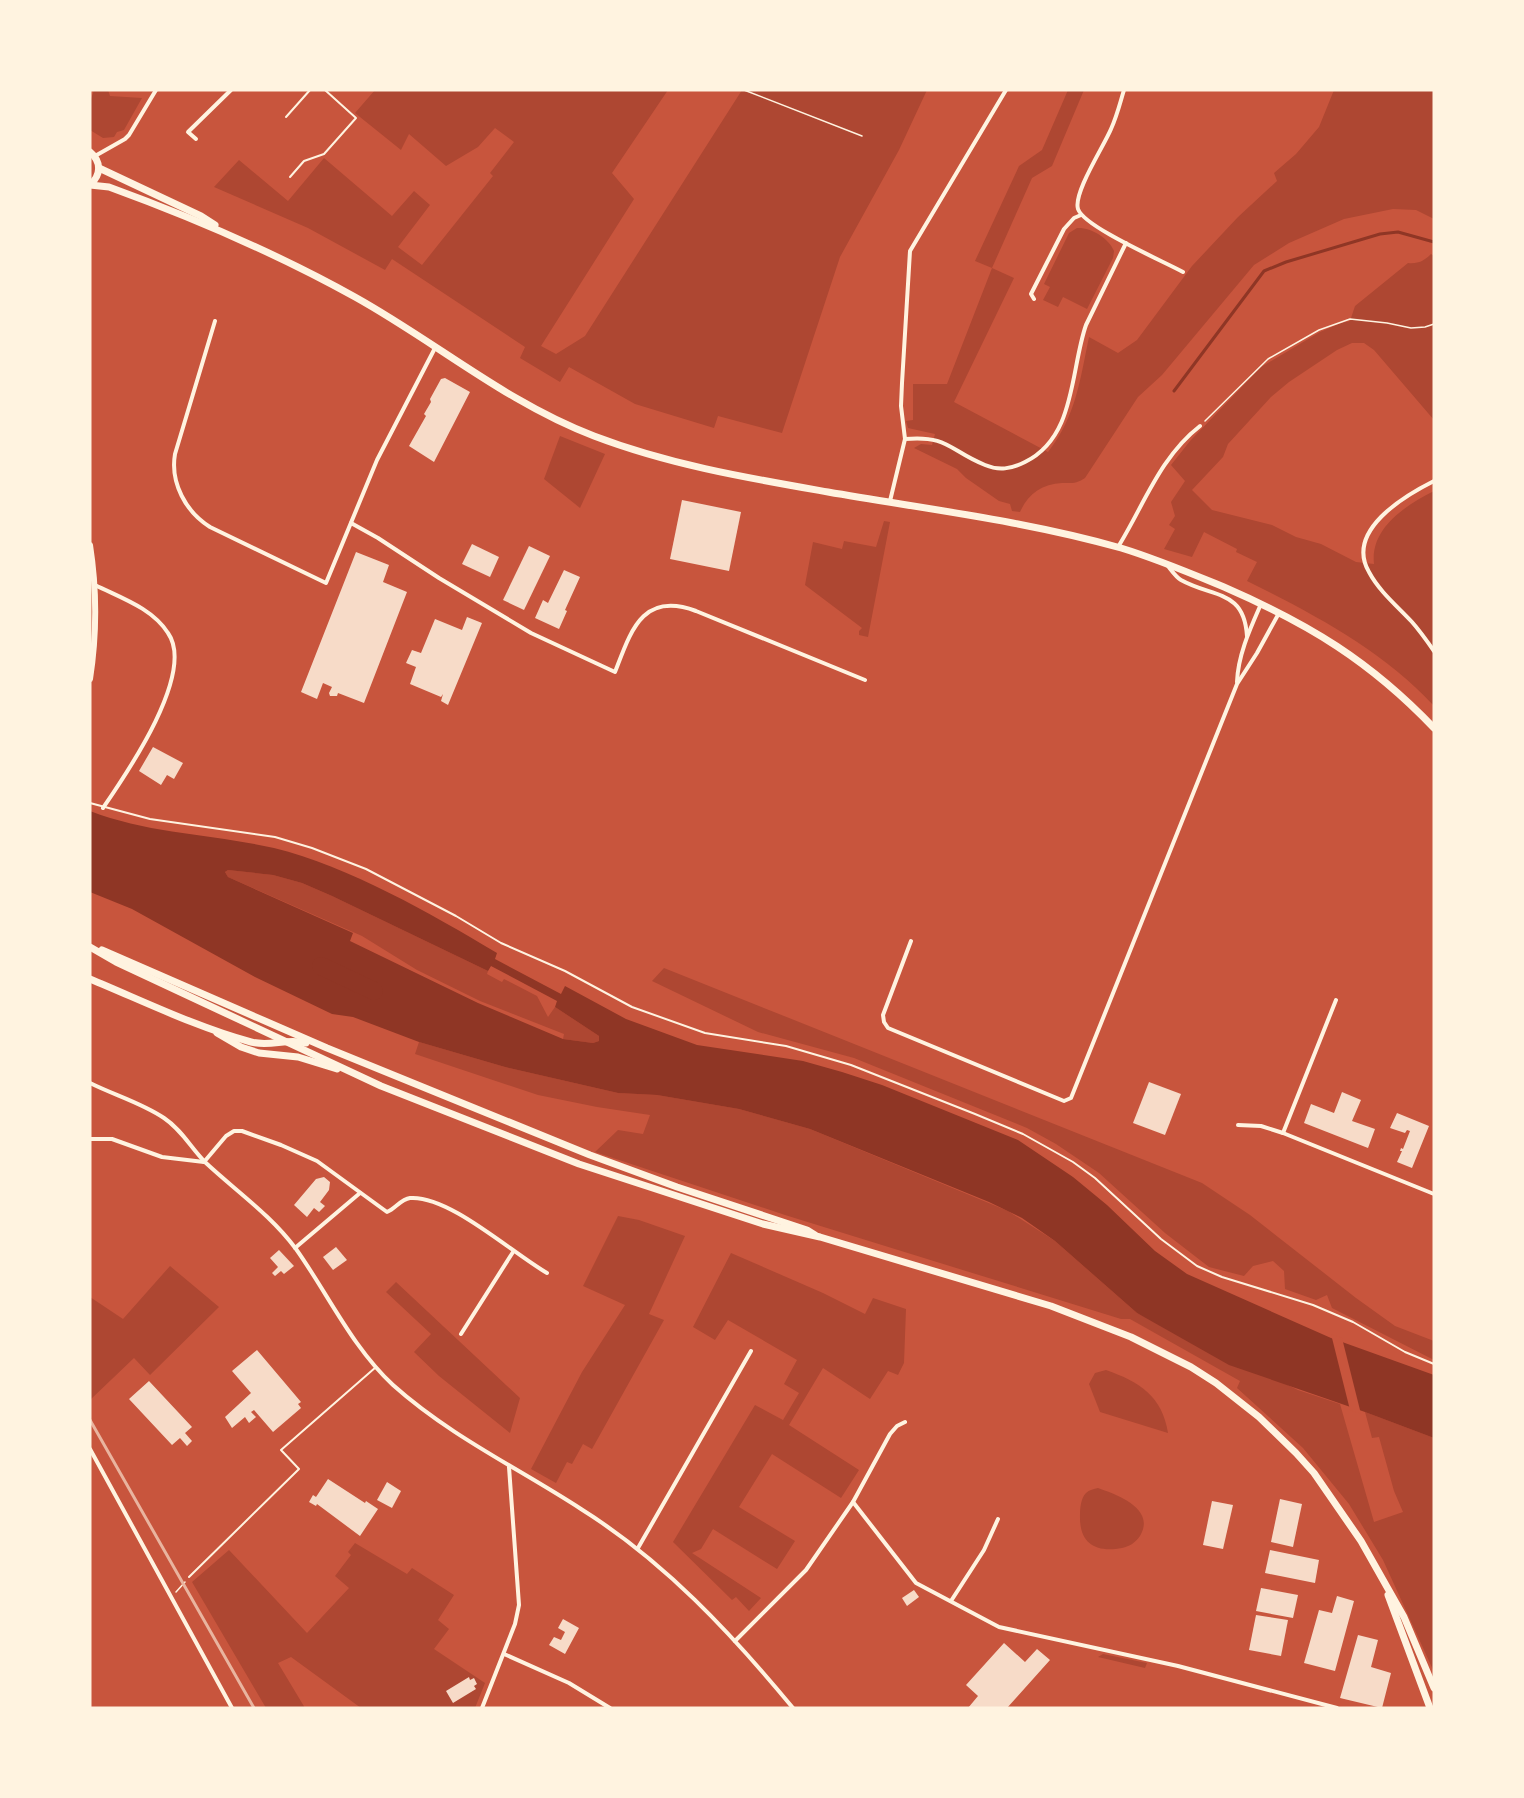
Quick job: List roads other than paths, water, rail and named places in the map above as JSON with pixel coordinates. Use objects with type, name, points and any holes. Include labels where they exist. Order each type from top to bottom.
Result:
[{"type":"main road","points":[[92,154],[99,168],[201,216],[226,232]]},
{"type":"main road","points":[[90,185],[96,179],[99,168]]},
{"type":"main road","points":[[90,185],[109,187],[226,232],[356,297],[525,404],[589,434],[621,446],[647,455],[716,472],[999,520],[1118,547],[1166,563],[1262,604],[1332,641],[1370,668],[1434,728]]},
{"type":"main road","points":[[90,545],[95,585],[95,642],[90,679]]},
{"type":"main road","points":[[90,946],[116,962],[345,1070],[432,1107],[579,1164],[763,1224],[806,1236],[820,1237]]},
{"type":"main road","points":[[90,946],[327,1048],[590,1155],[677,1187],[807,1230],[820,1237],[1066,1312],[1131,1337],[1191,1367],[1216,1383],[1258,1417],[1296,1453],[1345,1515],[1404,1617],[1434,1688]]},
{"type":"main road","points":[[90,979],[205,1026],[251,1042],[266,1044],[294,1040],[327,1048]]},
{"type":"main road","points":[[205,1026],[241,1047],[259,1053],[298,1057],[328,1068],[345,1070]]},
{"type":"main road","points":[[1385,1584],[1430,1708]]},
{"type":"street","points":[[92,154],[129,135],[156,90]]},
{"type":"street","points":[[196,139],[188,132],[231,90]]},
{"type":"street","points":[[890,502],[905,439],[901,406],[910,251],[1006,90]]},
{"type":"street","points":[[1124,90],[1112,128],[1079,195],[1077,202],[1081,215],[1095,226],[1183,272]]},
{"type":"street","points":[[1034,299],[1031,294],[1064,229],[1074,218],[1081,215]]},
{"type":"street","points":[[905,439],[930,438],[940,441],[981,463],[1000,469],[1020,465],[1044,449],[1060,425],[1069,403],[1086,325],[1126,243]]},
{"type":"street","points":[[215,321],[175,454],[173,469],[185,502],[200,521],[210,527],[326,583],[377,460],[436,348]]},
{"type":"street","points":[[1118,547],[1161,469],[1190,433],[1200,426]]},
{"type":"street","points":[[1434,480],[1402,498],[1378,521],[1367,538],[1363,555],[1370,575],[1414,624],[1434,651]]},
{"type":"street","points":[[351,523],[531,633],[615,672],[630,633],[641,616],[656,608],[675,605],[700,612],[865,680]]},
{"type":"street","points":[[1166,563],[1180,579],[1231,599],[1238,605],[1246,623],[1247,636]]},
{"type":"street","points":[[95,585],[156,618],[173,641],[176,660],[163,702],[143,746],[103,808]]},
{"type":"street","points":[[1237,684],[1239,664],[1247,636],[1262,604]]},
{"type":"street","points":[[911,941],[882,1015],[888,1028],[1060,1100],[1071,1098],[1237,684],[1279,612]]},
{"type":"street","points":[[1283,1133],[1336,1000]]},
{"type":"street","points":[[90,1083],[162,1116],[186,1137],[204,1162],[268,1218],[295,1248],[352,1336],[395,1387],[449,1428],[581,1509],[638,1548],[683,1588],[735,1641],[793,1708]]},
{"type":"street","points":[[1238,1125],[1261,1126],[1283,1133],[1434,1194]]},
{"type":"street","points":[[204,1162],[226,1136],[234,1131],[242,1131],[282,1145],[317,1161],[387,1212],[395,1209],[403,1200],[411,1198],[453,1209],[547,1273]]},
{"type":"street","points":[[90,1139],[112,1139],[162,1157],[204,1162]]},
{"type":"street","points":[[295,1248],[360,1193]]},
{"type":"street","points":[[461,1334],[513,1252]]},
{"type":"street","points":[[638,1548],[751,1351]]},
{"type":"street","points":[[735,1641],[806,1570],[853,1502],[890,1434],[897,1426],[905,1422]]},
{"type":"street","points":[[90,1449],[232,1708]]},
{"type":"street","points":[[482,1708],[515,1624],[519,1605],[509,1466]]},
{"type":"street","points":[[853,1502],[911,1579],[999,1627],[1178,1666],[1337,1708]]},
{"type":"street","points":[[951,1601],[984,1550],[998,1519]]},
{"type":"street","points":[[504,1654],[569,1683],[610,1708]]},
{"type":"lane","points":[[286,117],[310,90]]},
{"type":"lane","points":[[290,177],[304,161],[324,154],[356,118],[325,90]]},
{"type":"lane","points":[[90,803],[150,819],[285,839],[312,848],[366,869],[456,916],[501,943],[565,971],[632,1007],[705,1034],[786,1046],[851,1065],[1023,1134],[1073,1162],[1095,1178],[1161,1239],[1197,1266],[1222,1277],[1313,1305],[1353,1322],[1405,1352],[1434,1364]]},
{"type":"lane","points":[[189,1577],[299,1469],[281,1450],[376,1367]]},
{"type":"waterway","points":[[1174,391],[1264,271],[1286,262],[1380,234],[1398,232],[1434,242]]},
{"type":"waterway","points":[[321,966],[374,991]]},
{"type":"railway","points":[[90,1420],[254,1708]]}]
